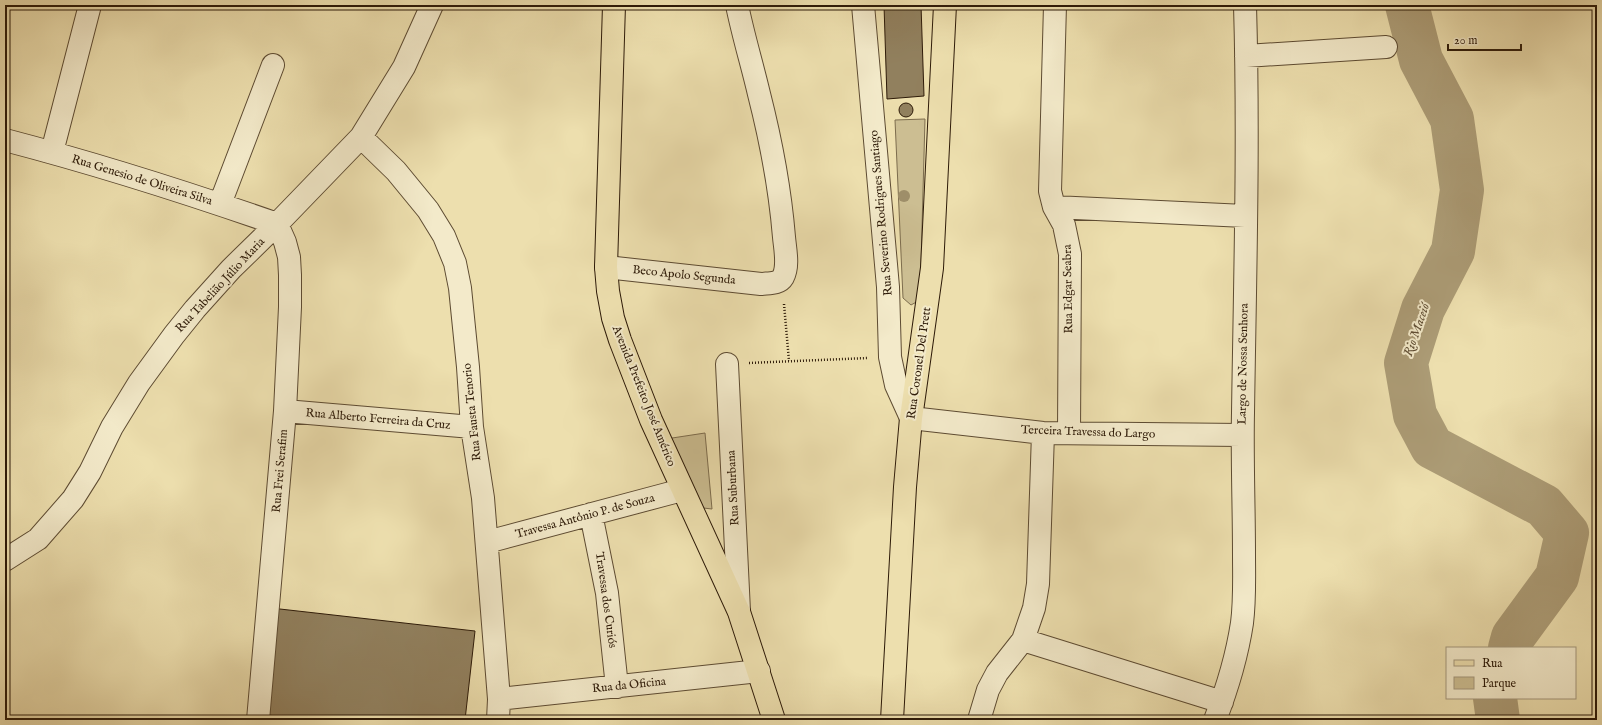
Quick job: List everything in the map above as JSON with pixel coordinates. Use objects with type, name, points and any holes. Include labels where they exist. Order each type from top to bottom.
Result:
[{"type":"main road","name":"Avenida Prefeito José Américo","points":[[614,5],[606,267],[608,291],[613,318],[650,420],[739,612],[774,720]]},
{"type":"main road","name":"Rua Coronel Del Prett","points":[[892,720],[905,487],[911,418],[932,268],[945,5]]},
{"type":"street","points":[[52,152],[90,5]]},
{"type":"street","name":"Rua Tabelião Júlio Maria","points":[[5,560],[38,539],[73,499],[90,472],[112,427],[139,383],[195,309],[361,137],[404,67],[432,5]]},
{"type":"street","points":[[737,5],[773,154],[782,217],[785,252],[785,272],[782,278]]},
{"type":"street","name":"Rua Severino Rodrigues Santiago","points":[[863,5],[888,287],[890,357],[896,385],[911,418]]},
{"type":"street","name":"Rua Edgar Seabra","points":[[1055,5],[1050,179],[1051,195],[1054,207],[1064,225],[1070,254],[1069,433]]},
{"type":"street","name":"Largo de Nossa Senhora","points":[[1218,711],[1232,665],[1242,622],[1244,586],[1242,435],[1246,216],[1245,5]]},
{"type":"street","points":[[1246,56],[1386,47]]},
{"type":"street","points":[[220,204],[273,65]]},
{"type":"street","name":"Rua Fausta Tenorio","points":[[361,137],[396,171],[428,210],[444,236],[455,263],[462,304],[472,427],[483,498],[499,699],[498,720]]},
{"type":"street","name":"Rua Genesio de Oliveira Silva","points":[[5,140],[52,152],[220,204],[277,224]]},
{"type":"street","points":[[1054,207],[1246,216]]},
{"type":"street","name":"Rua Frei Serafim","points":[[258,720],[285,411],[290,275],[289,257],[285,242],[277,224]]},
{"type":"street","name":"Beco Apolo Segunda","points":[[606,267],[761,284],[774,283],[782,278]]},
{"type":"street","name":"Rua Suburbana","points":[[727,364],[739,612]]},
{"type":"street","name":"Rua Alberto Ferreira da Cruz","points":[[285,411],[472,427]]},
{"type":"street","name":"Terceira Travessa do Largo","points":[[911,418],[1043,433],[1242,435]]},
{"type":"street","points":[[979,720],[988,690],[997,673],[1023,640],[1034,608],[1038,584],[1043,433]]},
{"type":"street","name":"Travessa Antônio P. de Souza","points":[[487,542],[682,490]]},
{"type":"street","name":"Travessa dos Curiós","points":[[591,514],[607,593],[617,687]]},
{"type":"street","points":[[1023,640],[1218,711]]},
{"type":"street","name":"Rua da Oficina","points":[[499,699],[759,671]]},
{"type":"path","points":[[782,278],[789,361]]},
{"type":"path","points":[[727,364],[890,357]]},
{"type":"green space","points":[[925,119],[920,300],[911,305],[903,298],[895,120]]},
{"type":"green space","points":[[705,433],[712,509],[695,507],[659,440]]},
{"type":"building","points":[[884,5],[921,5],[924,96],[887,99]]},
{"type":"building","points":[[906,103],[911,105],[913,110],[911,115],[906,117],[901,115],[899,110],[901,105]]},
{"type":"building","points":[[271,608],[475,631],[465,720],[309,720],[268,715]]},
{"type":"waterway","name":"Rio Maceió","points":[[1407,5],[1421,60],[1452,119],[1462,190],[1453,251],[1423,309],[1406,363],[1415,415],[1432,447],[1544,506],[1567,533],[1557,577],[1513,637],[1510,647]]},
{"type":"waterway","name":"Rio Maceió","points":[[1495,699],[1498,720]]}]
